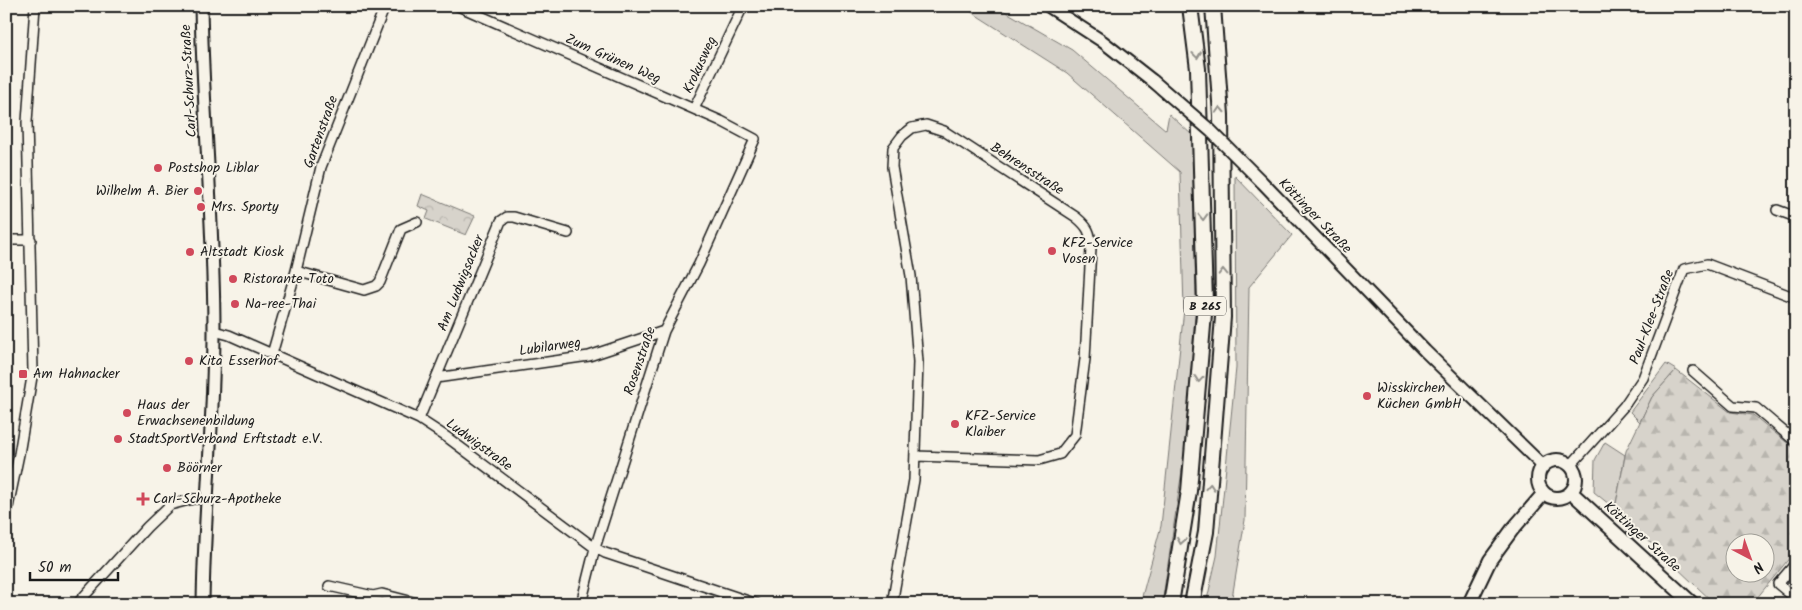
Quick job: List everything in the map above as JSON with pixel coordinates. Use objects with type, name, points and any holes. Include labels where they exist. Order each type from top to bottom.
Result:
[{"type":"main road","name":"B 265","points":[[1171,604],[1189,491],[1205,302],[1198,69],[1190,6]]},
{"type":"main road","name":"B 265","points":[[1192,604],[1206,532],[1223,318],[1221,115],[1214,6]]},
{"type":"main road","points":[[1557,460],[1565,461],[1571,465],[1577,479],[1571,492],[1566,496],[1558,498],[1544,493],[1538,480],[1543,466],[1550,461],[1557,460]]},
{"type":"main road","name":"Köttinger Straße","points":[[1571,492],[1693,604]]},
{"type":"main road","points":[[1469,604],[1490,560],[1512,530],[1544,493]]},
{"type":"street","points":[[6,516],[33,371],[27,122],[35,6]]},
{"type":"street","name":"Carl-Schurz-Straße","points":[[201,6],[212,238],[214,332],[203,604]]},
{"type":"street","name":"Gartenstraße","points":[[272,354],[296,271],[322,167],[385,6]]},
{"type":"street","name":"Zum Grünen Weg","points":[[458,6],[721,121],[755,139]]},
{"type":"street","name":"Krokusweg","points":[[694,109],[744,6]]},
{"type":"street","name":"Köttinger Straße","points":[[1048,6],[1102,41],[1153,81],[1211,132],[1261,181],[1425,351],[1543,466]]},
{"type":"street","name":"Behrensstraße","points":[[892,604],[914,480],[918,362],[911,276],[892,167],[892,148],[912,128],[926,125],[944,131],[1076,217],[1086,226],[1091,236],[1091,248],[1085,359],[1075,435],[1060,454],[1039,460],[915,456]]},
{"type":"street","name":"Rosenstraße","points":[[581,604],[595,548],[664,331],[698,264],[755,139]]},
{"type":"street","points":[[1777,210],[1796,217]]},
{"type":"street","name":"Am Ludwigsacker","points":[[419,419],[501,221],[507,217],[514,217],[568,233]]},
{"type":"street","points":[[296,271],[364,290],[370,289],[380,282],[401,229],[417,222]]},
{"type":"street","points":[[6,240],[31,240]]},
{"type":"street","name":"Paul-Klee-Straße","points":[[1571,465],[1624,406],[1643,378],[1684,268],[1707,264],[1796,298]]},
{"type":"street","name":"Lubilarweg","points":[[436,378],[589,356],[664,331]]},
{"type":"street","name":"Ludwigstraße","points":[[214,332],[229,335],[419,419],[448,438],[595,548],[757,604]]},
{"type":"street","points":[[1693,371],[1733,406],[1756,408],[1796,442]]},
{"type":"street","points":[[78,604],[147,527],[170,505],[193,499],[207,499]]},
{"type":"street","points":[[1796,563],[1778,584],[1796,599]]},
{"type":"street","points":[[329,586],[373,596],[382,594],[416,603]]},
{"type":"green space","points":[[962,6],[996,6],[1072,50],[1166,130],[1169,114],[1192,135],[1196,299],[1186,444],[1162,604],[1140,604],[1161,526],[1184,309],[1180,172],[1067,73]]},
{"type":"green space","points":[[1235,176],[1292,235],[1249,287],[1245,520],[1231,604],[1206,604],[1217,556],[1236,368]]},
{"type":"green space","points":[[422,194],[475,216],[466,235],[426,219],[429,211],[418,206]]},
{"type":"green space","points":[[1666,364],[1676,370],[1652,397],[1640,422],[1630,412]]},
{"type":"green space","points":[[1676,370],[1730,412],[1753,415],[1796,450],[1796,550],[1774,577],[1774,532],[1724,532],[1724,582],[1770,582],[1752,604],[1715,604],[1615,509],[1626,451],[1652,397]]},
{"type":"green space","points":[[1605,442],[1625,455],[1615,509],[1594,492],[1595,460]]},
{"type":"place","name":"Postshop Liblar","points":[[158,168]]},
{"type":"place","name":"Wilhelm A. Bier","points":[[198,191]]},
{"type":"place","name":"Mrs. Sporty","points":[[201,207]]},
{"type":"place","name":"KFZ-Service Vosen","points":[[1052,251]]},
{"type":"place","name":"Altstadt Kiosk","points":[[190,252]]},
{"type":"place","name":"Ristorante Toto","points":[[233,279]]},
{"type":"place","name":"Na-ree-Thai","points":[[235,304]]},
{"type":"place","name":"Kita Esserhof","points":[[189,361]]},
{"type":"place","name":"Am Hahnacker","points":[[23,374]]},
{"type":"place","name":"Wisskirchen Küchen GmbH","points":[[1367,396]]},
{"type":"place","name":"Haus der Erwachsenenbildung","points":[[127,413]]},
{"type":"place","name":"KFZ-Service Klaiber","points":[[955,424]]},
{"type":"place","name":"StadtSportVerband Erftstadt e.V.","points":[[118,439]]},
{"type":"place","name":"Böörner","points":[[167,468]]},
{"type":"place","name":"Carl-Schurz-Apotheke","points":[[143,499]]}]
